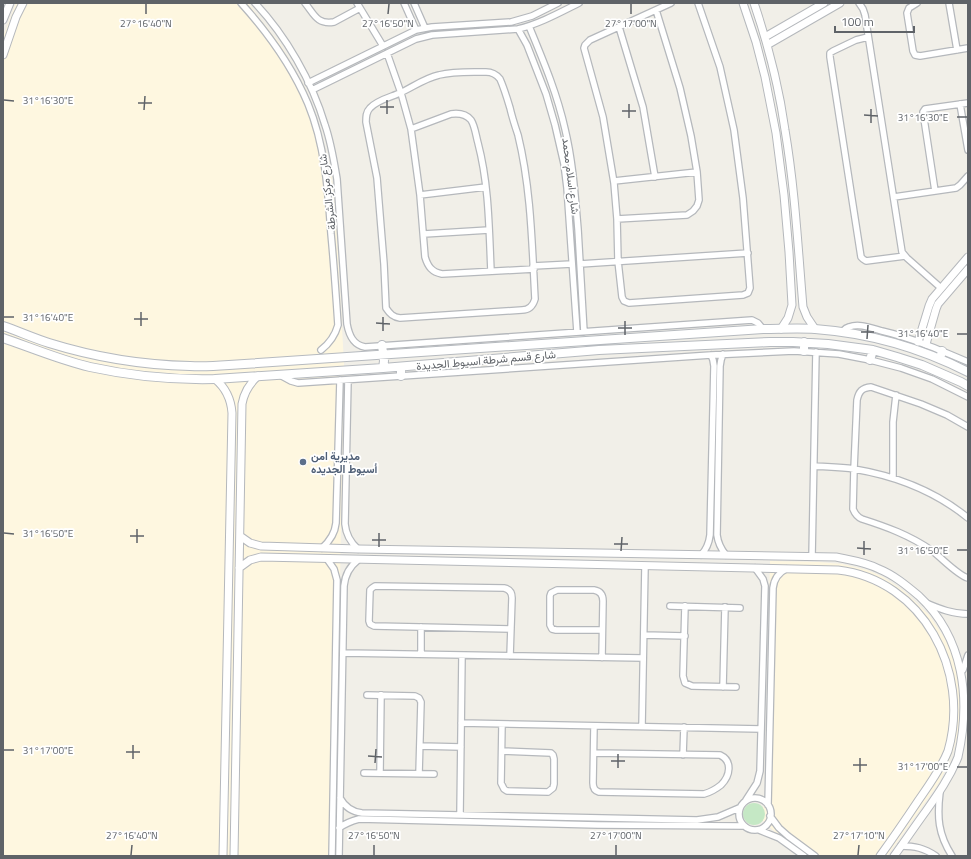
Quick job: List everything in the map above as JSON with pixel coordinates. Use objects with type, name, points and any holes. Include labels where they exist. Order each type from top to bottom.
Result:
[{"type":"main road","name":"شارع قسم شرطة اسيوط الجديدة","points":[[3,326],[48,342],[108,358],[165,365],[191,366],[229,365],[763,329],[815,329],[866,336],[941,355],[967,368]]},
{"type":"main road","points":[[840,345],[842,332]]},
{"type":"main road","points":[[637,337],[638,348]]},
{"type":"main road","name":"شارع قسم شرطة اسيوط الجديدة","points":[[3,338],[56,357],[84,365],[106,370],[161,378],[179,379],[215,379],[401,367],[638,348],[770,342],[804,342],[840,345],[873,350],[897,356],[922,365],[964,384]]},
{"type":"main road","points":[[491,338],[491,347]]},
{"type":"main road","points":[[804,342],[804,351]]},
{"type":"main road","points":[[382,345],[384,361],[383,368]]},
{"type":"main road","points":[[321,350],[321,358]]},
{"type":"main road","points":[[870,360],[873,350]]},
{"type":"main road","points":[[422,352],[422,365]]},
{"type":"main road","points":[[106,370],[110,363],[110,359],[108,358]]},
{"type":"main road","points":[[121,372],[120,364],[123,360]]},
{"type":"main road","points":[[401,367],[401,376]]},
{"type":"main road","points":[[964,384],[967,368]]},
{"type":"main road","points":[[351,380],[354,370]]},
{"type":"street","points":[[3,20],[10,3]]},
{"type":"street","points":[[3,55],[16,17],[23,3]]},
{"type":"street","name":"شارع مركز الشرطة","points":[[241,3],[268,34],[291,70],[308,104],[315,123],[323,154],[327,180],[338,325],[330,342],[321,350]]},
{"type":"street","name":"شارع مركز الشرطة","points":[[254,3],[285,42],[298,64],[312,90],[325,125],[334,161],[338,194],[348,329],[357,345],[382,345]]},
{"type":"street","points":[[305,3],[315,17],[329,23],[334,22],[359,5],[383,46]]},
{"type":"street","points":[[404,3],[416,30]]},
{"type":"street","points":[[414,3],[425,28]]},
{"type":"street","points":[[308,82],[416,30],[432,27],[503,23],[525,18],[558,3]]},
{"type":"street","points":[[312,90],[420,38],[432,35],[518,29],[548,19],[579,3]]},
{"type":"street","points":[[671,3],[590,40],[584,48],[604,122],[614,181],[618,261],[622,297],[624,301],[629,303],[745,295],[750,288],[743,198],[734,130],[720,67],[698,3]]},
{"type":"street","points":[[743,3],[756,42],[776,133],[784,195],[792,305],[788,318],[781,329]]},
{"type":"street","points":[[754,3],[765,37],[783,114],[791,168],[804,307],[807,318],[815,329]]},
{"type":"street","points":[[765,37],[824,3]]},
{"type":"street","points":[[767,45],[840,3]]},
{"type":"street","points":[[859,3],[864,12],[902,250],[904,256],[941,288]]},
{"type":"street","points":[[917,3],[909,8],[907,13],[915,55],[920,56],[968,48]]},
{"type":"street","points":[[949,3],[957,50]]},
{"type":"street","points":[[617,219],[687,215],[697,206],[699,200],[697,172],[691,136],[680,88],[656,10]]},
{"type":"street","points":[[503,23],[504,31]]},
{"type":"street","name":"شارع اسلام محمد","points":[[529,26],[549,75],[566,130],[575,187],[584,332]]},
{"type":"street","points":[[618,27],[643,108],[655,177]]},
{"type":"street","name":"شارع اسلام محمد","points":[[518,29],[527,45],[546,94],[556,125],[563,158],[567,184],[577,332]]},
{"type":"street","points":[[405,36],[408,43]]},
{"type":"street","points":[[868,37],[856,40],[830,53],[861,257],[866,261],[904,256]]},
{"type":"street","points":[[387,53],[401,93],[411,129],[420,195],[425,257],[430,269],[442,274],[572,264]]},
{"type":"street","points":[[291,70],[298,64]]},
{"type":"street","points":[[491,72],[500,79],[518,134],[528,190],[535,299],[532,306],[526,310],[400,318],[394,317],[386,308],[377,178],[366,116],[367,111],[371,106],[401,93],[430,77],[445,74],[491,72]]},
{"type":"street","points":[[764,77],[774,75]]},
{"type":"street","points":[[935,191],[922,112],[925,109],[968,103]]},
{"type":"street","points":[[960,104],[968,150]]},
{"type":"street","points":[[411,129],[457,113],[464,115],[471,120],[482,158],[486,187],[491,271]]},
{"type":"street","points":[[614,181],[697,172]]},
{"type":"street","points":[[894,198],[957,187],[968,176]]},
{"type":"street","points":[[420,195],[486,187]]},
{"type":"street","points":[[570,224],[577,223]]},
{"type":"street","points":[[424,234],[489,230]]},
{"type":"street","points":[[580,264],[748,253]]},
{"type":"street","points":[[918,342],[933,297],[967,259]]},
{"type":"street","points":[[926,344],[938,304],[968,269]]},
{"type":"street","points":[[382,345],[752,320],[758,322],[763,329]]},
{"type":"street","points":[[842,332],[849,326],[860,326],[898,335],[926,344],[941,355]]},
{"type":"street","points":[[280,375],[291,382],[296,383],[711,354],[804,351],[839,354],[901,368],[932,379],[968,397]]},
{"type":"street","points":[[812,557],[816,352]]},
{"type":"street","points":[[701,555],[709,544],[710,535],[714,366],[711,354]]},
{"type":"street","points":[[723,354],[720,366],[717,535],[721,548],[726,555]]},
{"type":"street","points":[[234,856],[242,404],[245,391],[258,376]]},
{"type":"street","points":[[215,379],[220,383],[227,394],[232,413],[223,856]]},
{"type":"street","points":[[322,548],[334,534],[336,523],[340,380]]},
{"type":"street","points":[[351,380],[345,524],[348,536],[358,549]]},
{"type":"street","points":[[968,427],[947,415],[921,404],[871,387],[865,388],[861,391],[856,400],[853,509],[856,516],[908,536],[932,550],[961,575],[968,578]]},
{"type":"street","points":[[893,478],[893,422],[896,395]]},
{"type":"street","points":[[814,466],[854,469],[893,478],[930,493],[948,503],[968,518]]},
{"type":"street","points":[[240,536],[250,543],[257,545],[322,548],[836,557],[863,563],[880,569],[898,579],[935,612],[949,634],[957,651],[963,670],[967,694],[967,717],[964,735],[958,756],[950,774],[894,856]]},
{"type":"street","points":[[439,562],[440,550]]},
{"type":"street","points":[[662,554],[662,566]]},
{"type":"street","points":[[239,568],[250,560],[261,557],[838,570],[847,571],[884,584],[908,601],[922,615],[938,637],[948,661],[955,687],[956,707],[954,727],[947,753],[933,779],[880,856]]},
{"type":"street","points":[[327,559],[334,569],[337,580],[332,856]]},
{"type":"street","points":[[339,855],[345,581],[348,571],[358,560]]},
{"type":"street","points":[[642,726],[645,566]]},
{"type":"street","points":[[755,568],[763,578],[765,586],[760,771],[759,779],[755,787],[741,805],[738,813],[744,826],[751,830],[759,830],[779,838],[804,856]]},
{"type":"street","points":[[759,830],[768,823],[770,816],[770,808],[768,805],[773,585],[777,575],[786,569]]},
{"type":"street","points":[[892,589],[898,579]]},
{"type":"street","points":[[510,656],[511,629],[512,596],[506,588],[375,586],[370,592],[369,621],[371,625],[374,626],[511,629]]},
{"type":"street","points":[[602,630],[552,629],[550,624],[551,592],[557,590],[594,590],[601,593],[603,598],[602,658]]},
{"type":"street","points":[[926,603],[955,613],[968,614]]},
{"type":"street","points":[[670,606],[740,608]]},
{"type":"street","points":[[685,606],[683,676],[685,683],[692,686],[736,687]]},
{"type":"street","points":[[724,687],[725,607]]},
{"type":"street","points":[[336,622],[343,622]]},
{"type":"street","points":[[420,654],[421,627]]},
{"type":"street","points":[[764,629],[772,629]]},
{"type":"street","points":[[644,635],[685,636]]},
{"type":"street","points":[[343,653],[643,658]]},
{"type":"street","points":[[460,815],[462,655]]},
{"type":"street","points":[[963,670],[968,655]]},
{"type":"street","points":[[227,665],[238,665]]},
{"type":"street","points":[[367,695],[415,696],[419,698],[421,702],[419,774]]},
{"type":"street","points":[[380,773],[381,695]]},
{"type":"street","points":[[461,723],[761,729]]},
{"type":"street","points":[[502,724],[501,784],[504,789],[508,791],[548,792],[553,788],[554,759],[552,754],[548,752],[502,751]]},
{"type":"street","points":[[594,726],[593,785],[594,789],[599,792],[707,793],[721,785],[726,779],[729,771],[727,760],[722,756],[717,755],[594,753]]},
{"type":"street","points":[[683,755],[684,727]]},
{"type":"street","points":[[334,737],[341,737]]},
{"type":"street","points":[[420,746],[461,747]]},
{"type":"street","points":[[761,747],[769,747]]},
{"type":"street","points":[[947,753],[958,756]]},
{"type":"street","points":[[364,773],[434,774]]},
{"type":"street","points":[[940,790],[938,806],[939,824],[944,841],[952,856]]},
{"type":"street","points":[[340,798],[345,806],[358,812],[460,815],[702,820],[724,815],[740,808]]},
{"type":"street","points":[[746,800],[750,798],[758,798],[768,805]]},
{"type":"street","points":[[426,821],[427,814]]},
{"type":"street","points":[[770,816],[779,828],[815,856]]},
{"type":"street","points":[[598,818],[598,825]]},
{"type":"street","points":[[339,828],[351,820],[359,819],[598,825],[744,826]]},
{"type":"street","points":[[901,846],[918,847],[936,856]]},
{"type":"shaded area","points":[[16,3],[248,3],[281,45],[306,89],[317,120],[329,163],[332,180],[336,217],[344,364],[335,856],[3,856],[3,37]]},
{"type":"shaded area","points":[[770,561],[842,564],[867,570],[883,577],[904,591],[929,615],[946,640],[956,662],[962,704],[959,729],[953,752],[941,779],[887,856],[810,856],[775,832],[758,816],[763,809],[765,799]]},
{"type":"green space","points":[[754,803],[762,806],[765,814],[762,822],[754,825],[746,822],[743,814],[746,806]]},
{"type":"place","name":"مديرية امن أسيوط الجديده","points":[[303,462]]}]
